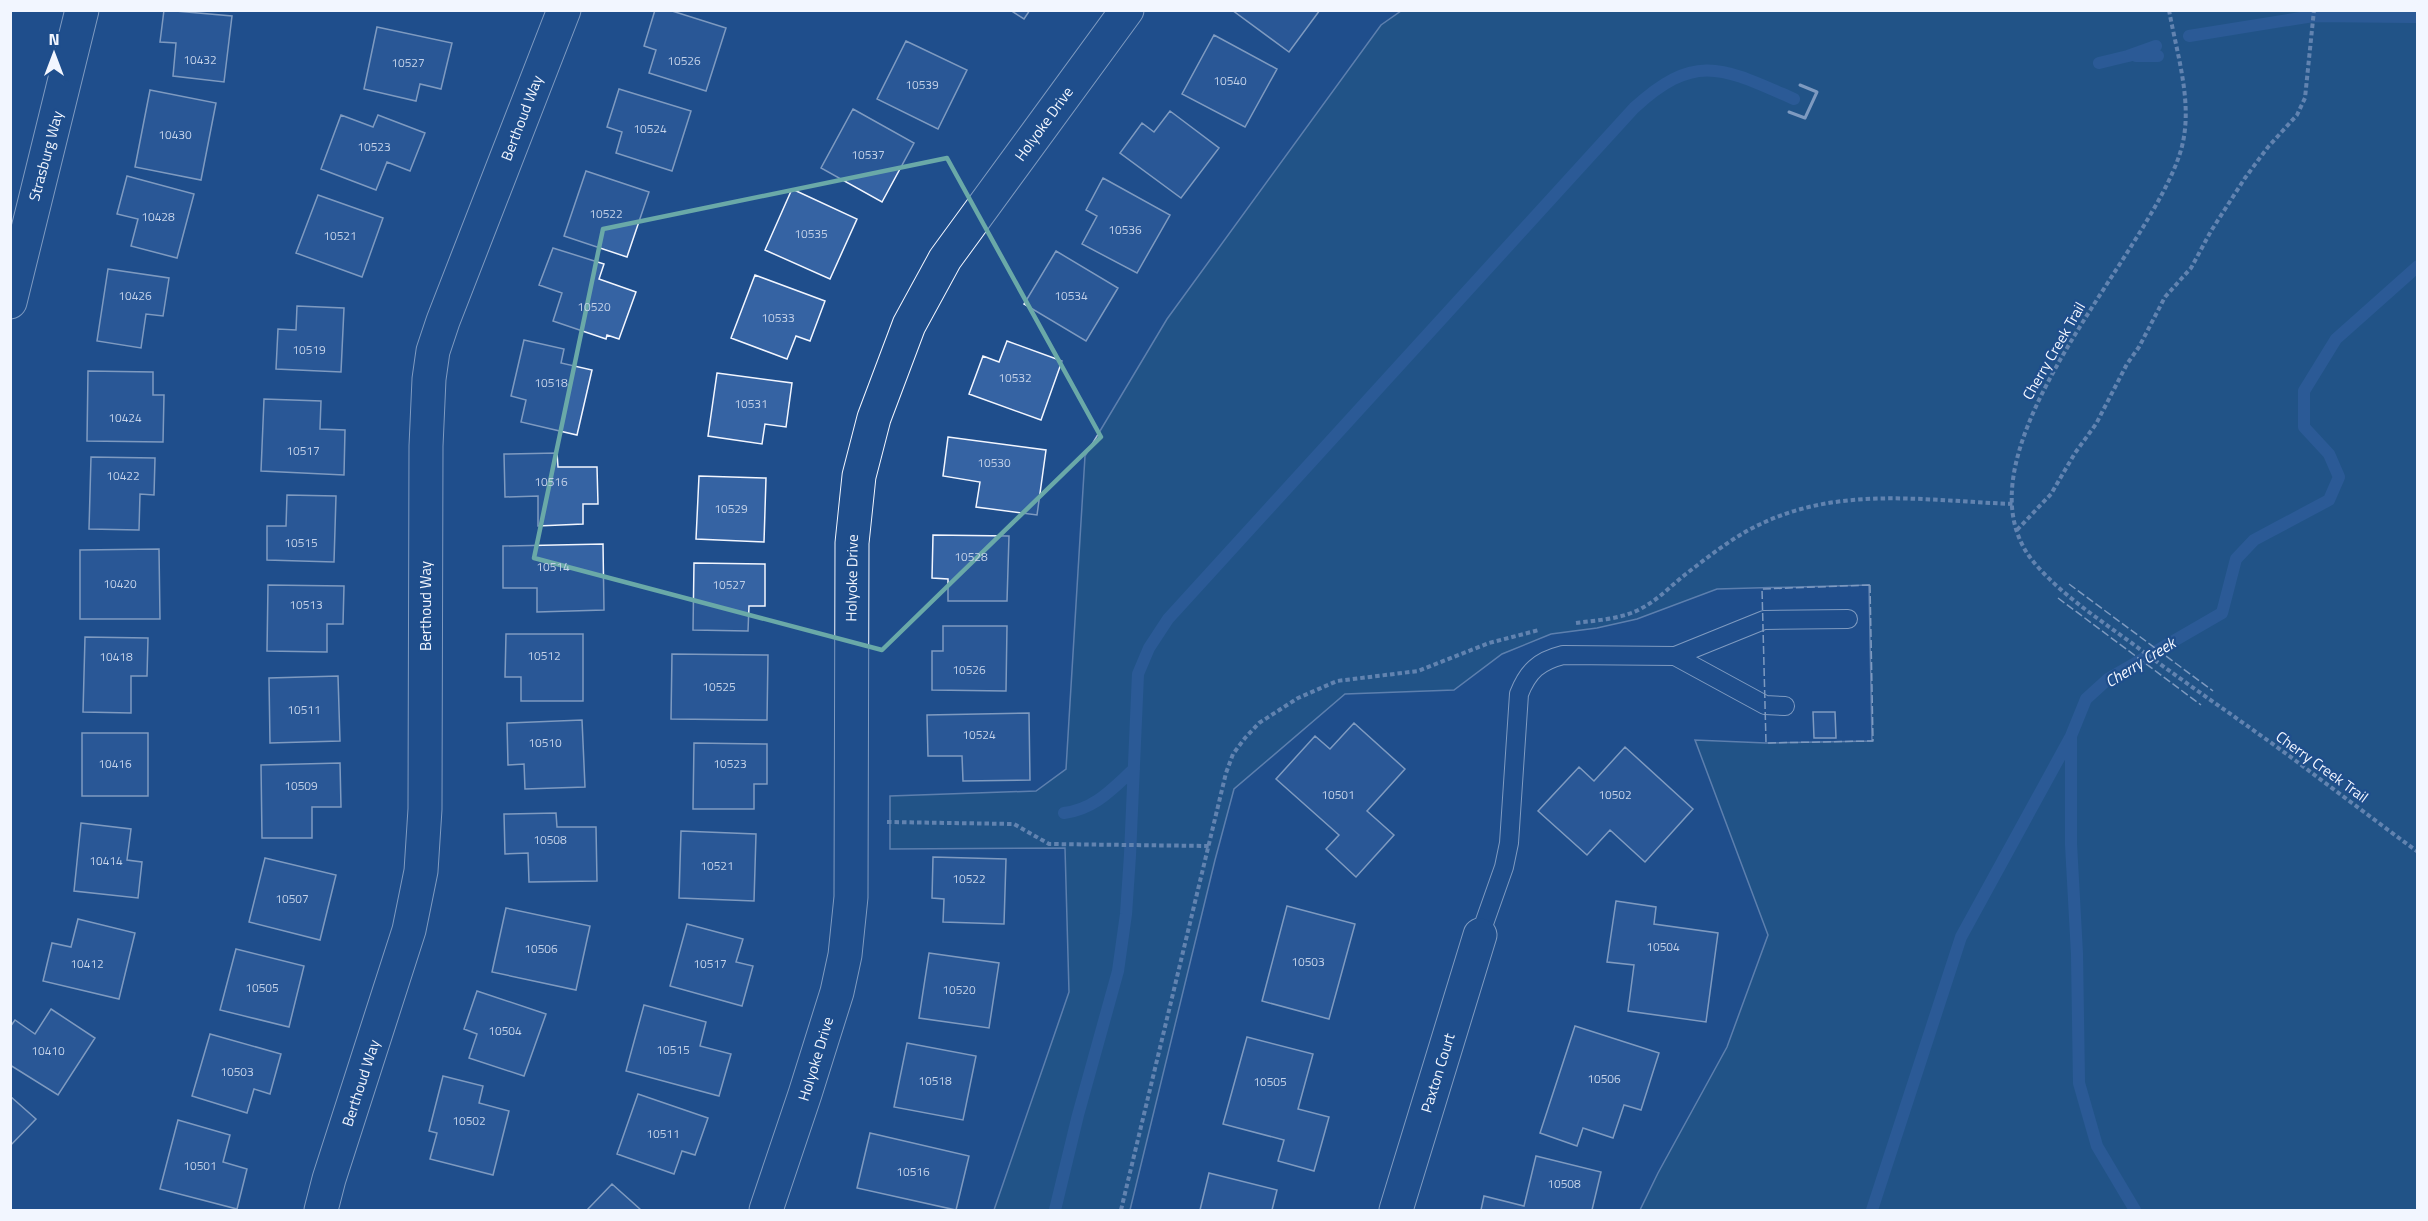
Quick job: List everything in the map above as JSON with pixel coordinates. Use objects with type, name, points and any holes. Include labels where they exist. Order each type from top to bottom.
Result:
[{"type":"street","name":"Strasburg Way","points":[[10,302],[82,10]]},
{"type":"street","name":"Berthoud Way","points":[[321,1210],[409,930],[421,871],[425,809],[426,446],[429,379],[433,351],[564,10]]},
{"type":"street","name":"Holyoke Drive","points":[[766,1210],[823,1038],[845,956],[851,897],[852,543],[859,476],[874,418],[895,357],[909,325],[945,259],[1127,10]]},
{"type":"street","name":"Paxton Court","points":[[1396,1210],[1480,935]]},
{"type":"lane","points":[[1480,935],[1504,867],[1509,843],[1519,694],[1525,679],[1535,666],[1563,655],[1675,656],[1764,620],[1848,619]]},
{"type":"lane","points":[[1675,656],[1766,705],[1785,706]]},
{"type":"path","name":"Cherry Creek Trail","points":[[2169,10],[2185,95],[2186,130],[2181,149],[2164,192],[2041,393],[2024,432],[2014,474],[2013,504],[2017,531],[2025,550],[2034,562],[2064,591],[2206,699],[2296,761],[2418,852]]},
{"type":"path","points":[[2017,531],[2051,494],[2108,404],[2127,364],[2139,347],[2165,297],[2192,268],[2211,231],[2245,178],[2268,147],[2297,115],[2305,98],[2314,10]]},
{"type":"path","points":[[1567,624],[1621,616],[1641,608],[1712,553],[1741,535],[1763,522],[1813,504],[1838,500],[1894,498],[2013,504]]},
{"type":"path","points":[[1121,1210],[1226,772],[1233,754],[1259,723],[1298,698],[1337,681],[1418,671],[1489,643],[1547,628]]},
{"type":"path","points":[[886,822],[1014,824],[1049,844],[1209,846]]},
{"type":"highlighted area","points":[[947,158],[1101,437],[882,650],[534,558],[603,229]]},
{"type":"shaded area","points":[[1401,11],[2417,11],[2417,1210],[1640,1210],[1727,1047],[1768,935],[1695,740],[1766,743],[1872,741],[1869,585],[1717,589],[1637,619],[1597,628],[1551,634],[1502,654],[1454,690],[1345,694],[1234,789],[1130,1210],[994,1210],[1069,992],[1065,848],[890,849],[890,796],[1036,791],[1066,769],[1085,456],[1167,319],[1381,25]]},
{"type":"building","points":[[164,10],[232,16],[224,82],[173,76],[176,43],[160,42]]},
{"type":"building","points":[[655,10],[669,10],[726,28],[706,91],[649,73],[656,50],[644,46]]},
{"type":"building","points":[[1010,10],[1030,10],[1024,19]]},
{"type":"building","points":[[1232,10],[1320,10],[1289,52]]},
{"type":"building","points":[[377,27],[452,43],[441,89],[420,84],[416,101],[364,89]]},
{"type":"building","points":[[1214,35],[1277,69],[1245,127],[1182,94]]},
{"type":"building","points":[[906,41],[967,70],[938,129],[877,99]]},
{"type":"building","points":[[619,89],[691,111],[672,171],[616,153],[622,132],[607,127]]},
{"type":"building","points":[[150,90],[216,103],[201,180],[135,167]]},
{"type":"building","points":[[853,109],[914,143],[882,202],[821,168]]},
{"type":"building","points":[[1170,111],[1219,148],[1181,198],[1120,153],[1142,123],[1154,132]]},
{"type":"building","points":[[341,115],[373,127],[378,115],[425,133],[410,171],[387,162],[376,190],[321,169]]},
{"type":"building","points":[[586,171],[649,192],[627,257],[564,236]]},
{"type":"building","points":[[127,176],[194,194],[177,258],[131,246],[138,219],[117,214]]},
{"type":"building","points":[[1103,178],[1170,215],[1137,273],[1082,244],[1097,216],[1086,210]]},
{"type":"building","points":[[792,189],[857,219],[830,279],[765,250]]},
{"type":"building","points":[[318,195],[383,218],[362,277],[296,253]]},
{"type":"building","points":[[553,248],[604,264],[599,279],[636,292],[619,339],[607,335],[606,339],[553,321],[562,293],[539,285]]},
{"type":"building","points":[[1056,251],[1118,288],[1086,341],[1024,304]]},
{"type":"building","points":[[108,269],[169,278],[163,316],[146,314],[141,348],[97,341]]},
{"type":"building","points":[[755,275],[825,301],[810,341],[796,336],[787,359],[731,338]]},
{"type":"building","points":[[297,306],[344,308],[341,372],[276,369],[278,329],[296,330]]},
{"type":"building","points":[[524,340],[564,349],[561,363],[592,370],[577,435],[521,422],[526,400],[511,396]]},
{"type":"building","points":[[1007,341],[1062,361],[1041,420],[969,394],[983,356],[999,362]]},
{"type":"building","points":[[88,371],[153,372],[153,395],[164,395],[163,442],[87,441]]},
{"type":"building","points":[[717,373],[792,383],[786,427],[765,424],[762,444],[708,436]]},
{"type":"building","points":[[264,399],[321,401],[320,429],[345,430],[344,475],[261,471]]},
{"type":"building","points":[[948,437],[1046,450],[1037,515],[976,507],[980,482],[943,476]]},
{"type":"building","points":[[557,453],[558,467],[597,467],[598,504],[583,504],[583,524],[538,526],[538,496],[505,497],[504,454]]},
{"type":"building","points":[[91,457],[155,458],[154,495],[140,494],[139,530],[89,529]]},
{"type":"building","points":[[699,476],[766,478],[764,542],[696,539]]},
{"type":"building","points":[[287,495],[336,496],[334,562],[267,560],[267,526],[286,526]]},
{"type":"building","points":[[933,535],[1009,536],[1007,601],[948,601],[948,579],[932,578]]},
{"type":"building","points":[[603,544],[604,610],[537,612],[537,588],[503,588],[503,546]]},
{"type":"building","points":[[159,549],[160,619],[80,619],[80,550]]},
{"type":"building","points":[[694,563],[765,564],[765,606],[749,606],[748,631],[693,630]]},
{"type":"building","points":[[268,585],[344,586],[343,624],[327,624],[327,652],[267,651]]},
{"type":"building","points":[[943,626],[1007,626],[1006,691],[932,690],[932,651],[943,651]]},
{"type":"building","points":[[506,634],[583,634],[583,701],[521,701],[521,677],[505,677]]},
{"type":"building","points":[[85,637],[148,638],[147,676],[131,676],[131,713],[83,712]]},
{"type":"building","points":[[672,654],[768,655],[767,720],[671,719]]},
{"type":"building","points":[[338,676],[340,741],[270,743],[269,678]]},
{"type":"building","points":[[1813,712],[1835,712],[1836,738],[1814,738]]},
{"type":"building","points":[[1029,713],[1030,780],[963,781],[962,756],[928,756],[927,715]]},
{"type":"building","points":[[582,720],[585,787],[525,789],[524,764],[508,765],[507,723]]},
{"type":"building","points":[[1354,723],[1405,769],[1367,811],[1394,835],[1356,877],[1326,849],[1339,835],[1276,779],[1315,736],[1330,749]]},
{"type":"building","points":[[82,733],[148,733],[148,796],[82,796]]},
{"type":"building","points":[[694,743],[767,744],[767,784],[754,784],[754,809],[693,809]]},
{"type":"building","points":[[1625,747],[1693,809],[1645,862],[1610,830],[1587,855],[1538,811],[1579,767],[1594,781]]},
{"type":"building","points":[[340,763],[341,807],[312,807],[312,838],[262,838],[261,765]]},
{"type":"building","points":[[556,813],[557,827],[596,827],[597,881],[529,882],[528,853],[505,854],[504,814]]},
{"type":"building","points":[[81,823],[131,829],[127,860],[142,862],[138,898],[74,891]]},
{"type":"building","points":[[681,831],[756,834],[754,901],[679,898]]},
{"type":"building","points":[[933,857],[1006,859],[1004,924],[943,922],[944,899],[932,898]]},
{"type":"building","points":[[265,858],[336,875],[320,940],[249,922]]},
{"type":"building","points":[[1616,901],[1656,907],[1654,924],[1718,933],[1706,1022],[1628,1011],[1634,965],[1607,962]]},
{"type":"building","points":[[1287,906],[1355,924],[1329,1019],[1262,1001]]},
{"type":"building","points":[[506,908],[590,926],[576,990],[492,972]]},
{"type":"building","points":[[78,919],[135,933],[119,999],[43,981],[52,943],[71,947]]},
{"type":"building","points":[[687,924],[743,939],[736,962],[753,966],[742,1006],[670,986]]},
{"type":"building","points":[[236,949],[304,966],[289,1027],[220,1010]]},
{"type":"building","points":[[929,953],[999,963],[989,1028],[919,1018]]},
{"type":"building","points":[[477,991],[546,1014],[524,1076],[469,1058],[477,1034],[464,1029]]},
{"type":"building","points":[[644,1005],[706,1022],[700,1046],[731,1054],[719,1096],[626,1071]]},
{"type":"building","points":[[51,1009],[95,1038],[58,1095],[10,1065],[10,1027],[15,1020],[35,1034]]},
{"type":"building","points":[[1575,1026],[1659,1053],[1641,1110],[1624,1105],[1613,1138],[1583,1128],[1577,1146],[1540,1133]]},
{"type":"building","points":[[210,1034],[281,1054],[270,1094],[254,1089],[247,1113],[192,1096]]},
{"type":"building","points":[[1247,1037],[1313,1054],[1298,1109],[1329,1117],[1314,1171],[1278,1161],[1284,1140],[1223,1124]]},
{"type":"building","points":[[907,1043],[976,1056],[963,1120],[894,1107]]},
{"type":"building","points":[[443,1076],[483,1086],[479,1103],[509,1111],[493,1175],[430,1159],[437,1133],[429,1131]]},
{"type":"building","points":[[638,1094],[708,1118],[695,1155],[682,1151],[674,1174],[617,1154]]},
{"type":"building","points":[[10,1096],[36,1119],[10,1146]]},
{"type":"building","points":[[178,1120],[230,1135],[223,1162],[247,1169],[237,1209],[160,1189]]},
{"type":"building","points":[[870,1133],[969,1156],[956,1210],[857,1188]]},
{"type":"building","points":[[1536,1156],[1601,1172],[1592,1210],[1481,1210],[1484,1196],[1524,1206]]},
{"type":"building","points":[[1209,1173],[1277,1190],[1272,1210],[1200,1210]]},
{"type":"building","points":[[612,1184],[641,1210],[587,1210]]},
{"type":"waterway","points":[[2189,36],[2313,16],[2418,17]]},
{"type":"waterway","points":[[2099,63],[2156,46]]},
{"type":"waterway","points":[[2136,56],[2158,56]]},
{"type":"waterway","points":[[1055,1210],[1078,1115],[1118,971],[1126,914],[1130,855],[1138,674],[1149,648],[1168,619],[1634,108],[1675,78],[1693,72],[1711,70],[1748,79],[1794,99]]},
{"type":"waterway","name":"Cherry Creek","points":[[2135,1210],[2097,1146],[2079,1083],[2077,954],[2071,844],[2071,736],[2086,699],[2108,679],[2222,613],[2236,559],[2254,540],[2329,500],[2339,477],[2329,454],[2304,427],[2304,391],[2336,339],[2418,266]]},
{"type":"waterway","points":[[1872,1210],[1961,937],[2070,738]]},
{"type":"waterway","points":[[1064,813],[1094,803],[1134,769]]},
{"type":"fence","points":[[2069,584],[2213,691]]},
{"type":"fence","points":[[1870,585],[1873,741],[1766,743],[1762,589],[1870,585]]},
{"type":"fence","points":[[2058,598],[2201,705]]},
{"type":"wall","points":[[1789,112],[1805,118],[1817,92],[1800,85]]}]
